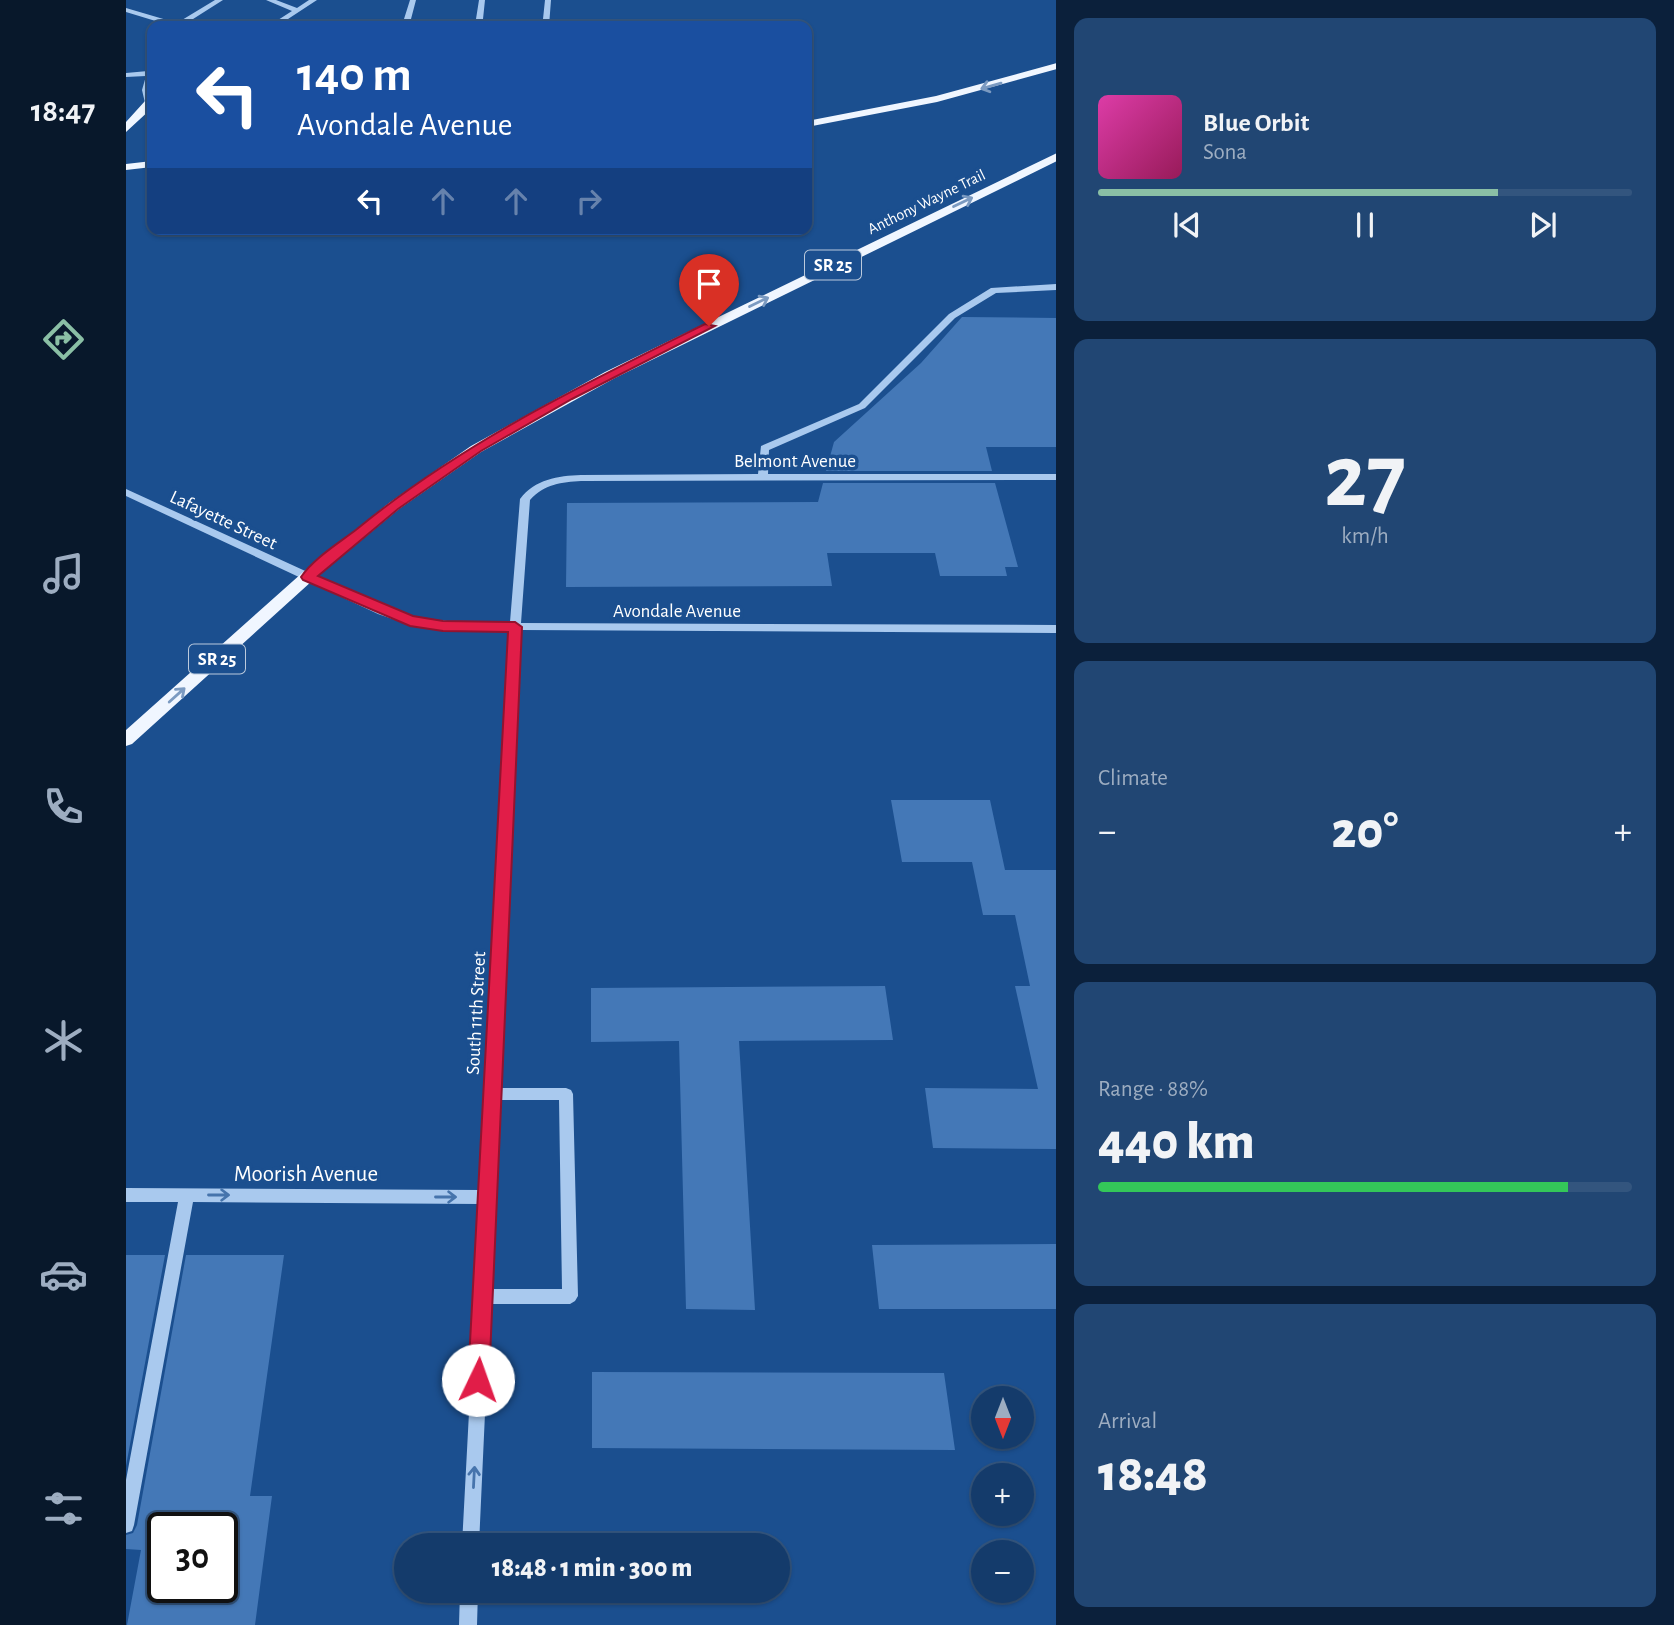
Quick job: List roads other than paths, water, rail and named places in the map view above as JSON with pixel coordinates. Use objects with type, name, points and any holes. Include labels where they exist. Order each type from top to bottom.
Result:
[{"type":"main road","points":[[812,123],[925,102],[1056,66]]},
{"type":"main road","points":[[126,129],[147,108]]},
{"type":"main road","name":"Anthony Wayne Trail","points":[[307,577],[436,475],[519,423],[610,375],[1056,156]]},
{"type":"main road","points":[[126,167],[147,165]]},
{"type":"main road","name":"SR 25","points":[[126,740],[307,577]]},
{"type":"street","points":[[186,21],[220,0]]},
{"type":"street","points":[[269,0],[297,10]]},
{"type":"street","points":[[280,21],[314,0]]},
{"type":"street","points":[[407,21],[413,0]]},
{"type":"street","points":[[478,21],[482,0]]},
{"type":"street","points":[[546,21],[548,0]]},
{"type":"street","points":[[126,10],[162,21]]},
{"type":"street","points":[[126,75],[147,72]]},
{"type":"street","points":[[763,478],[764,448],[862,405],[952,316],[994,290],[1056,288]]},
{"type":"street","name":"Belmont Avenue","points":[[535,488],[557,481],[581,478],[1056,477]]},
{"type":"street","name":"South 11th Street","points":[[472,1533],[515,627],[523,504],[535,488]]},
{"type":"street","name":"Lafayette Street","points":[[126,492],[307,577]]},
{"type":"street","name":"Avondale Avenue","points":[[307,577],[410,621],[443,626],[1056,629]]},
{"type":"street","points":[[482,1297],[570,1296],[566,1094],[492,1094]]},
{"type":"street","name":"Moorish Avenue","points":[[126,1195],[486,1197]]},
{"type":"street","points":[[126,1525],[187,1195]]},
{"type":"street","points":[[468,1625],[469,1603]]}]
